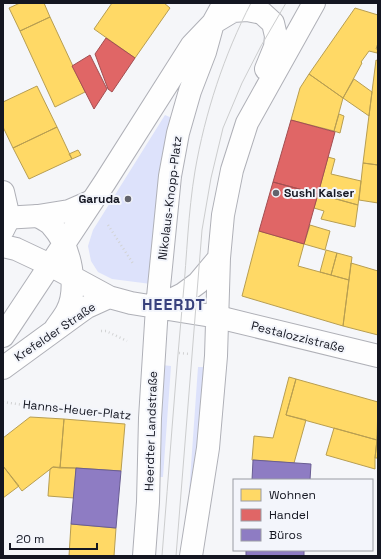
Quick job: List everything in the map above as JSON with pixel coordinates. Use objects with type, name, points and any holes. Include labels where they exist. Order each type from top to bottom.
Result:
[{"type":"main road","name":"Nikolaus-Knopp-Platz","points":[[158,307],[170,176],[178,133],[190,91],[205,52],[213,23],[224,3]]},
{"type":"main road","points":[[247,122],[314,3]]},
{"type":"main road","points":[[191,556],[208,448],[216,356],[219,258],[223,215],[232,170],[247,122],[252,95],[269,64],[275,47],[276,36],[274,23],[262,13],[247,10],[233,11],[213,23]]},
{"type":"main road","name":"Nikolaus-Knopp-Platz","points":[[213,23],[192,45],[50,266],[109,297],[131,303],[218,317]]},
{"type":"main road","points":[[3,192],[5,222],[69,211],[92,201]]},
{"type":"main road","name":"Nikolaus-Knopp-Platz","points":[[92,201],[80,239],[80,261],[87,279],[109,297]]},
{"type":"main road","points":[[38,216],[53,226],[65,244],[73,278],[72,295],[68,311],[55,329]]},
{"type":"main road","points":[[3,246],[16,249],[50,266],[3,336]]},
{"type":"main road","points":[[158,307],[183,294],[198,283],[219,258]]},
{"type":"main road","name":"Krefelder Straße","points":[[3,368],[87,307],[109,297]]},
{"type":"main road","name":"Heerdter Landstraße","points":[[144,556],[148,502],[150,418],[158,307]]},
{"type":"main road","name":"Pestalozzistraße","points":[[218,317],[378,356]]},
{"type":"path","points":[[92,201],[134,265],[131,303]]},
{"type":"path","points":[[154,351],[216,356]]},
{"type":"path","name":"Hanns-Heuer-Platz","points":[[3,402],[52,409],[150,418]]},
{"type":"shaded area","points":[[165,115],[172,118],[151,284],[112,279],[98,272],[91,261],[88,246],[93,230]]},
{"type":"shaded area","points":[[162,365],[171,366],[163,477],[158,477]]},
{"type":"shaded area","points":[[198,367],[206,367],[202,422],[188,508]]},
{"type":"building: Wohnen","points":[[20,3],[44,3],[50,17],[20,31],[9,8]]},
{"type":"building: Wohnen","points":[[112,3],[164,3],[170,8],[135,58],[94,29]]},
{"type":"building: Wohnen","points":[[355,8],[378,15],[378,43],[376,49],[378,49],[377,53],[369,51],[361,62],[362,63],[343,98],[309,74]]},
{"type":"building: Wohnen","points":[[50,17],[85,92],[55,107],[20,31]]},
{"type":"building: Wohnen","points":[[376,60],[378,61],[378,165],[363,163]]},
{"type":"building: Wohnen","points":[[309,74],[343,98],[334,131],[291,120],[300,88]]},
{"type":"building: Wohnen","points":[[354,79],[372,92],[369,116],[343,98]]},
{"type":"building: Wohnen","points":[[37,86],[57,127],[13,148],[3,127],[3,102]]},
{"type":"building: Wohnen","points":[[339,114],[344,116],[340,133],[334,131]]},
{"type":"building: Wohnen","points":[[57,127],[72,159],[29,179],[13,148]]},
{"type":"building: Wohnen","points":[[78,150],[81,155],[72,159],[69,154]]},
{"type":"building: Wohnen","points":[[328,157],[335,159],[331,174],[361,181],[358,205],[318,194]]},
{"type":"building: Wohnen","points":[[363,163],[378,165],[378,203],[359,200]]},
{"type":"building: Wohnen","points":[[318,194],[358,205],[355,227],[321,219],[324,211],[314,208]]},
{"type":"building: Wohnen","points":[[310,225],[330,231],[325,250],[304,244]]},
{"type":"building: Wohnen","points":[[259,231],[304,244],[298,266],[349,280],[343,326],[242,296]]},
{"type":"building: Wohnen","points":[[326,250],[337,253],[331,275],[320,272]]},
{"type":"building: Wohnen","points":[[337,253],[352,257],[349,280],[331,275]]},
{"type":"building: Wohnen","points":[[351,263],[378,271],[378,335],[343,326]]},
{"type":"building: Wohnen","points":[[289,377],[296,379],[286,415],[306,420],[294,463],[252,460],[254,436],[273,438]]},
{"type":"building: Wohnen","points":[[296,379],[378,402],[377,440],[286,415]]},
{"type":"building: Wohnen","points":[[30,417],[64,419],[60,468],[53,467],[22,491],[3,466],[3,438]]},
{"type":"building: Wohnen","points":[[64,419],[125,424],[121,471],[60,468]]},
{"type":"building: Wohnen","points":[[334,428],[377,440],[375,469],[326,455]]},
{"type":"building: Wohnen","points":[[378,430],[378,458],[375,458]]},
{"type":"building: Wohnen","points":[[3,466],[19,486],[3,498]]},
{"type":"building: Wohnen","points":[[53,467],[76,468],[74,498],[48,496],[50,469]]},
{"type":"building: Wohnen","points":[[71,524],[116,528],[114,556],[69,556]]},
{"type":"building: Handel","points":[[106,38],[135,58],[112,92],[108,89],[95,54]]},
{"type":"building: Handel","points":[[90,55],[107,89],[94,109],[72,66]]},
{"type":"building: Handel","points":[[291,120],[335,132],[318,194],[273,182]]},
{"type":"building: Handel","points":[[273,182],[318,194],[304,244],[259,231]]},
{"type":"building: Büros","points":[[253,460],[311,464],[310,479],[252,479]]},
{"type":"building: Büros","points":[[76,468],[121,471],[116,528],[71,524]]},
{"type":"building: Büros","points":[[246,551],[304,551],[304,556],[246,556]]},
{"type":"tram line","points":[[162,556],[189,218],[195,171],[210,106],[232,43],[251,3]]},
{"type":"tram line","points":[[176,556],[202,230],[211,178],[223,128],[242,83],[286,3]]},
{"type":"place","name":"Sushi Kaiser","points":[[276,193]]},
{"type":"place","name":"Garuda","points":[[128,199]]},
{"type":"district","name":"HEERDT","points":[[174,304]]}]
